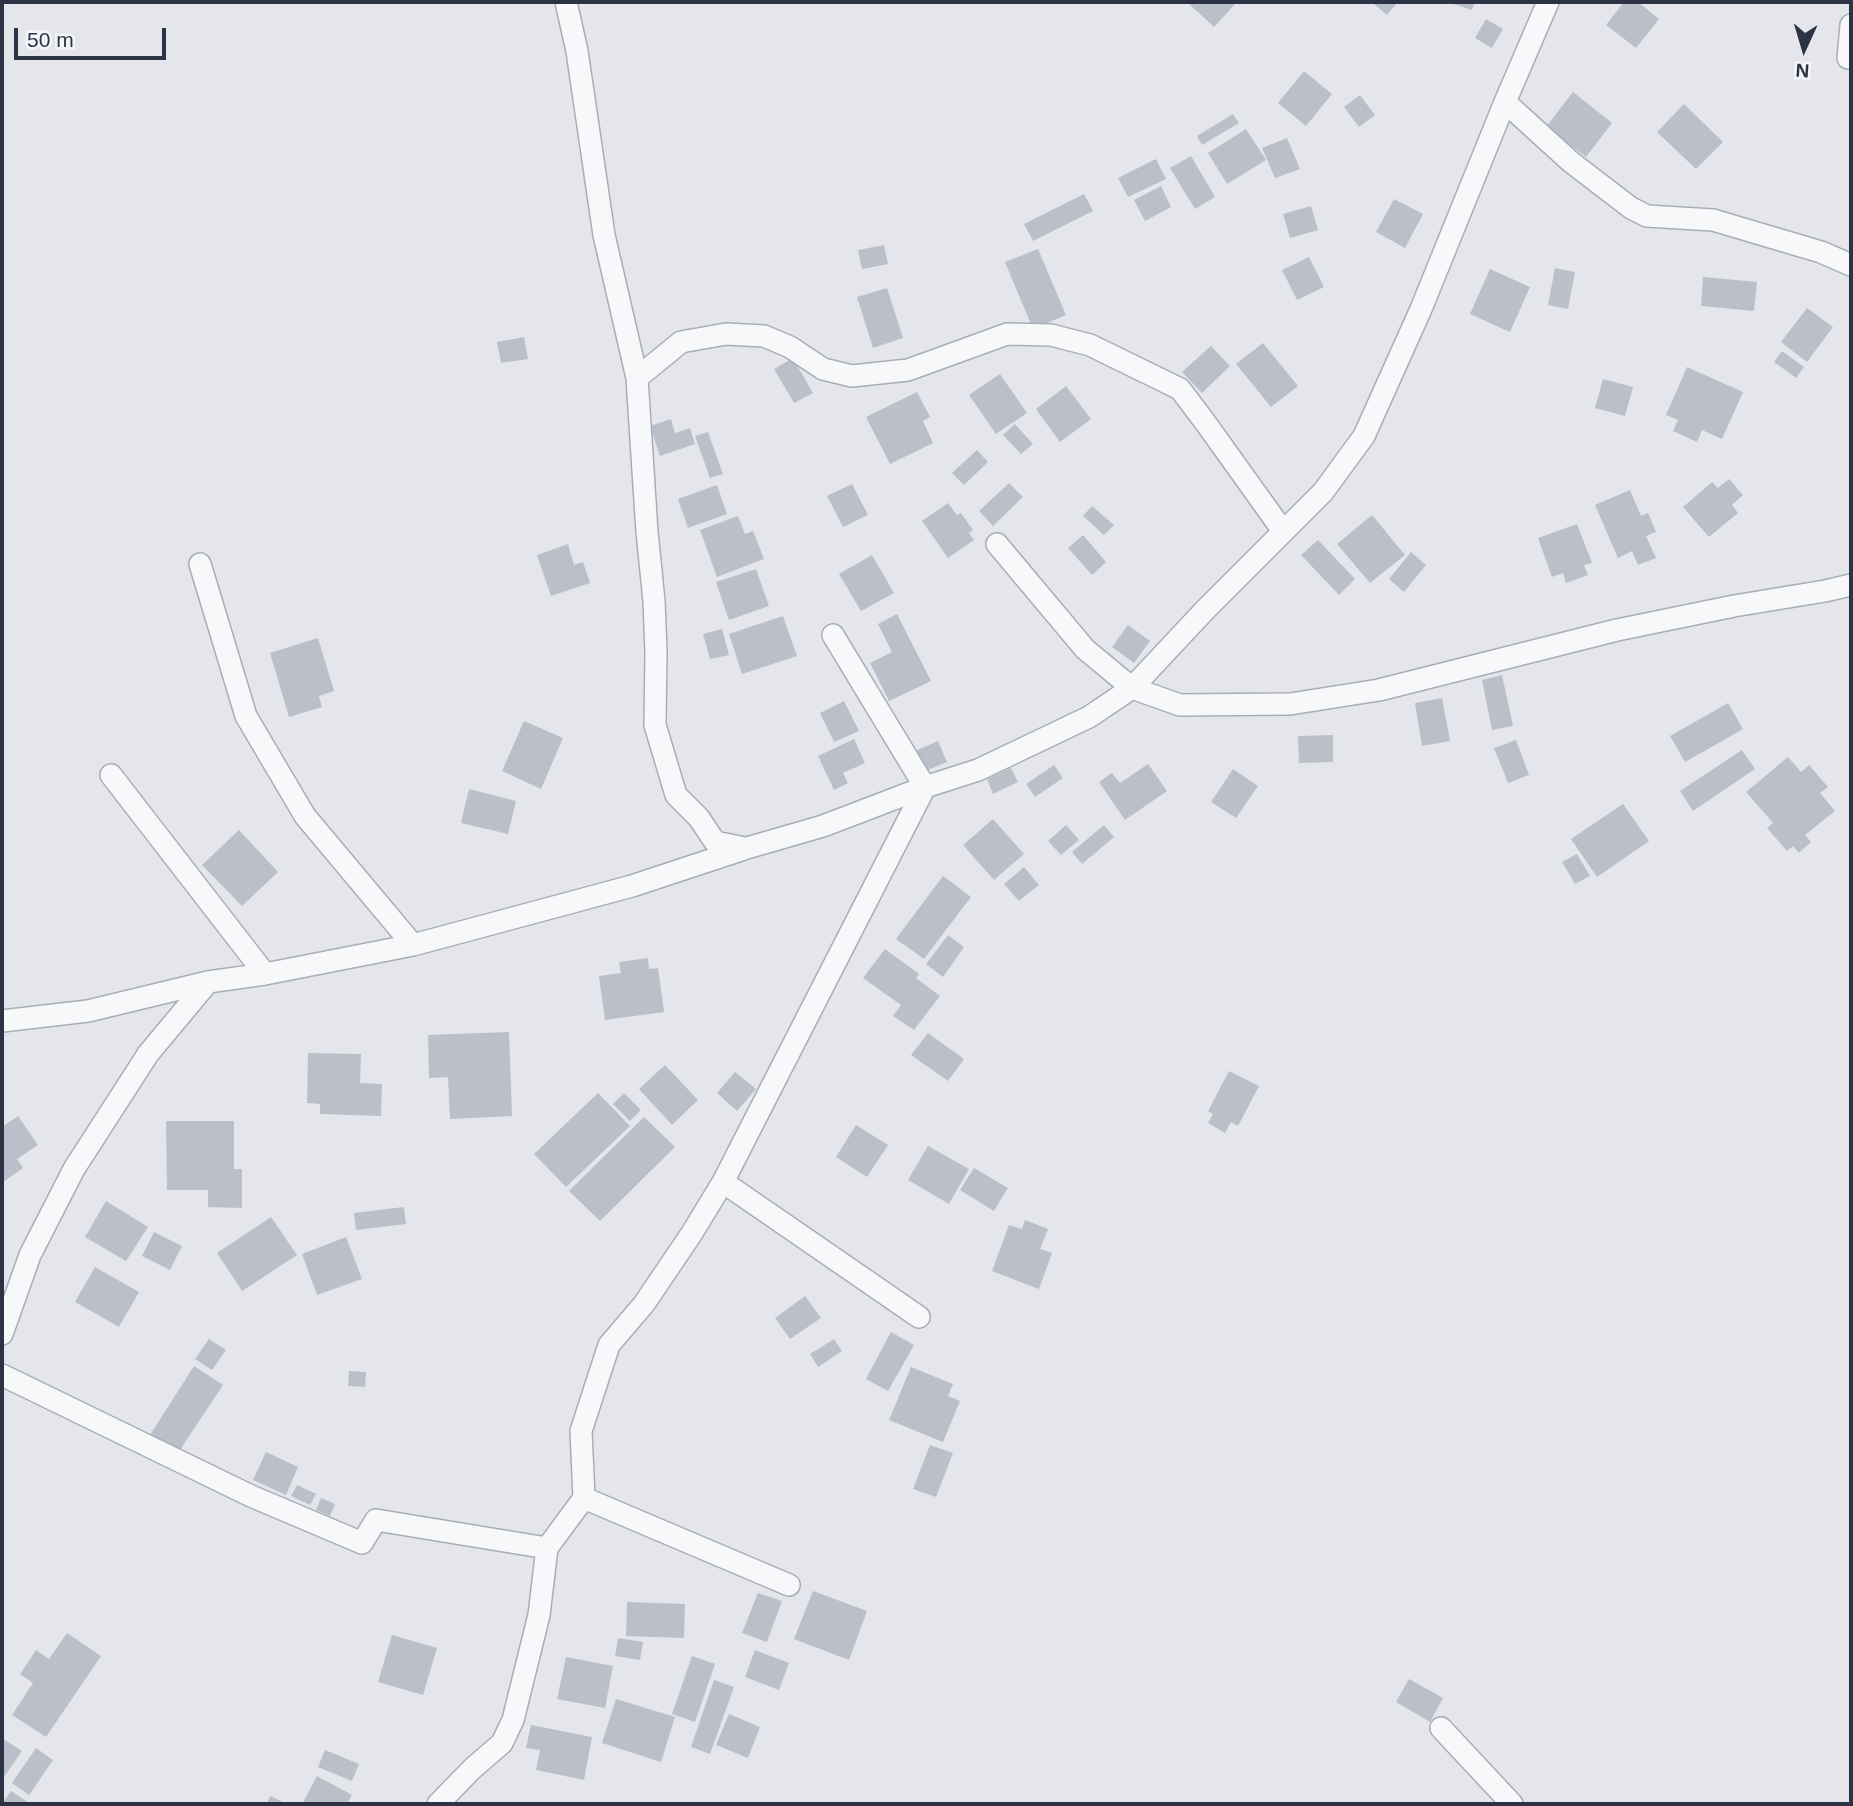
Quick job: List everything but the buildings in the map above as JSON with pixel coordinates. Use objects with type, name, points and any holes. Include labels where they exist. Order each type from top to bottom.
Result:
[{"type":"street","points":[[566,2],[577,51],[604,235],[637,378],[654,601],[655,725],[676,795],[699,818],[715,842],[747,849]]},
{"type":"street","points":[[2,1021],[88,1011],[208,982],[265,974],[413,945],[632,886],[823,826],[978,769],[1089,717],[1132,688],[1205,610],[1323,492],[1364,436],[1421,309],[1548,2]]},
{"type":"street","points":[[1848,58],[1851,25]]},
{"type":"street","points":[[1505,102],[1571,162],[1630,208],[1647,216],[1713,220],[1821,252],[1851,265]]},
{"type":"street","points":[[637,378],[681,342],[726,334],[764,336],[790,346],[823,369],[852,376],[908,370],[1007,334],[1051,335],[1090,345],[1180,389],[1283,531]]},
{"type":"street","points":[[997,544],[1085,649],[1132,688],[1180,705],[1290,704],[1379,690],[1617,630],[1851,585]]},
{"type":"street","points":[[200,564],[246,716],[305,816],[413,945]]},
{"type":"street","points":[[834,635],[925,787]]},
{"type":"street","points":[[111,775],[265,974]]},
{"type":"street","points":[[438,1804],[502,1743],[513,1720],[539,1615],[547,1548],[584,1498],[581,1431],[609,1345],[643,1304],[723,1182],[925,787]]},
{"type":"street","points":[[2,1334],[30,1255],[74,1169],[148,1054],[208,982]]},
{"type":"street","points":[[723,1182],[919,1317]]},
{"type":"street","points":[[2,1375],[251,1496],[362,1543],[376,1520],[547,1548]]},
{"type":"street","points":[[584,1498],[789,1585]]},
{"type":"street","points":[[1441,1728],[1512,1804]]}]
